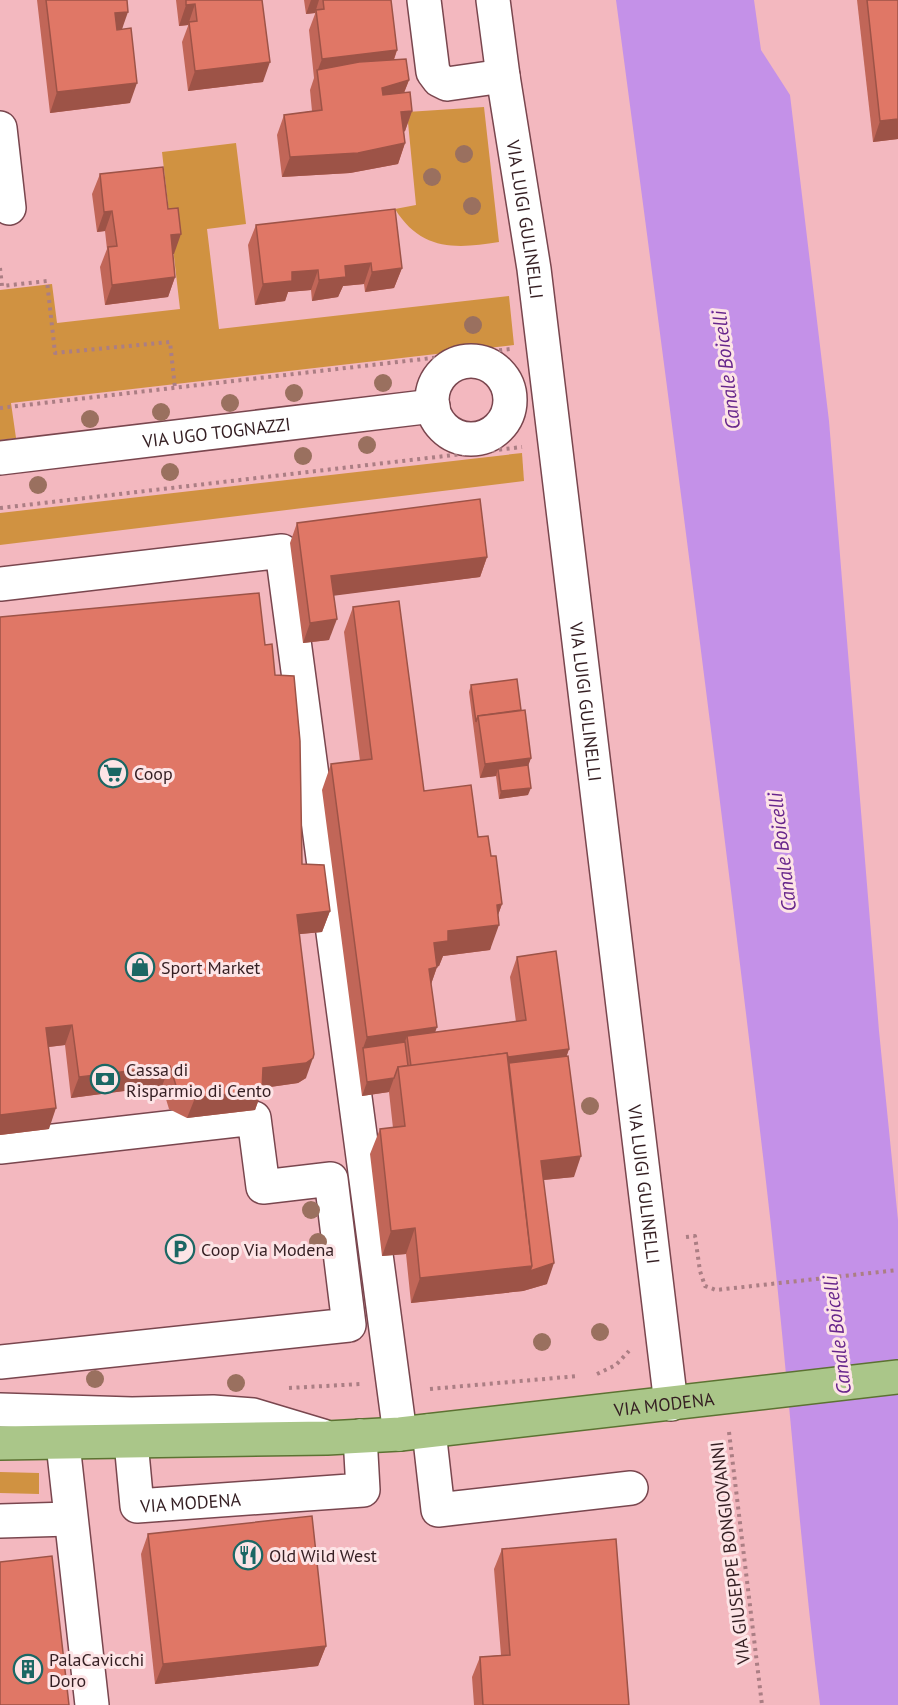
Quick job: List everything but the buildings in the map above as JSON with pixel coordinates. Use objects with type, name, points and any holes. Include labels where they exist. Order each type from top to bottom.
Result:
[{"type":"main road","name":"VIA MODENA","points":[[0,1443],[63,1444],[360,1436],[671,1404],[898,1377]]},
{"type":"street","points":[[424,0],[433,72],[439,80],[447,84],[502,76]]},
{"type":"street","name":"VIA LUIGI GULINELLI","points":[[494,0],[502,76],[534,269],[544,345],[671,1404]]},
{"type":"street","points":[[0,128],[9,208]]},
{"type":"street","name":"VIA UGO TOGNAZZI","points":[[0,458],[433,406]]},
{"type":"street","points":[[0,584],[282,551],[414,1432],[438,1510],[631,1488]]},
{"type":"street","points":[[0,1147],[254,1118],[262,1187],[331,1179],[350,1325],[0,1362]]},
{"type":"street","points":[[0,1410],[243,1414],[288,1424],[327,1438]]},
{"type":"street","name":"VIA MODENA","points":[[131,1442],[137,1506],[363,1490],[360,1436]]},
{"type":"street","points":[[63,1444],[92,1705]]},
{"type":"street","points":[[0,1521],[70,1519]]},
{"type":"path","points":[[0,268],[1,286],[47,281],[55,354],[170,342],[176,388]]},
{"type":"path","points":[[0,408],[544,345]]},
{"type":"path","points":[[0,508],[555,444]]},
{"type":"path","points":[[727,1290],[898,1270]]},
{"type":"path","name":"VIA GIUSEPPE BONGIOVANNI","points":[[724,1398],[762,1705]]},
{"type":"shaded area","points":[[484,107],[499,242],[454,246],[428,240],[405,223],[395,209],[416,205],[407,112]]},
{"type":"shaded area","points":[[236,143],[246,224],[207,229],[219,329],[509,296],[514,345],[11,403],[16,438],[0,440],[0,290],[52,284],[57,323],[180,309],[162,152]]},
{"type":"shaded area","points":[[522,453],[524,481],[0,545],[0,513]]},
{"type":"shaded area","points":[[0,1472],[39,1473],[39,1494],[0,1493]]},
{"type":"water","name":"Canale Boicelli","points":[[616,0],[754,0],[761,50],[790,95],[829,421],[879,1031],[898,1220],[898,1705],[820,1705],[748,1026]]},
{"type":"place","name":"Coop","points":[[113,773]]},
{"type":"place","name":"Sport Market","points":[[140,967]]},
{"type":"place","name":"Cassa di Risparmio di Cento","points":[[105,1079]]},
{"type":"place","name":"Coop Via Modena","points":[[180,1249]]},
{"type":"place","name":"Old Wild West","points":[[248,1555]]},
{"type":"place","name":"PalaCavicchi Doro","points":[[28,1669]]}]
